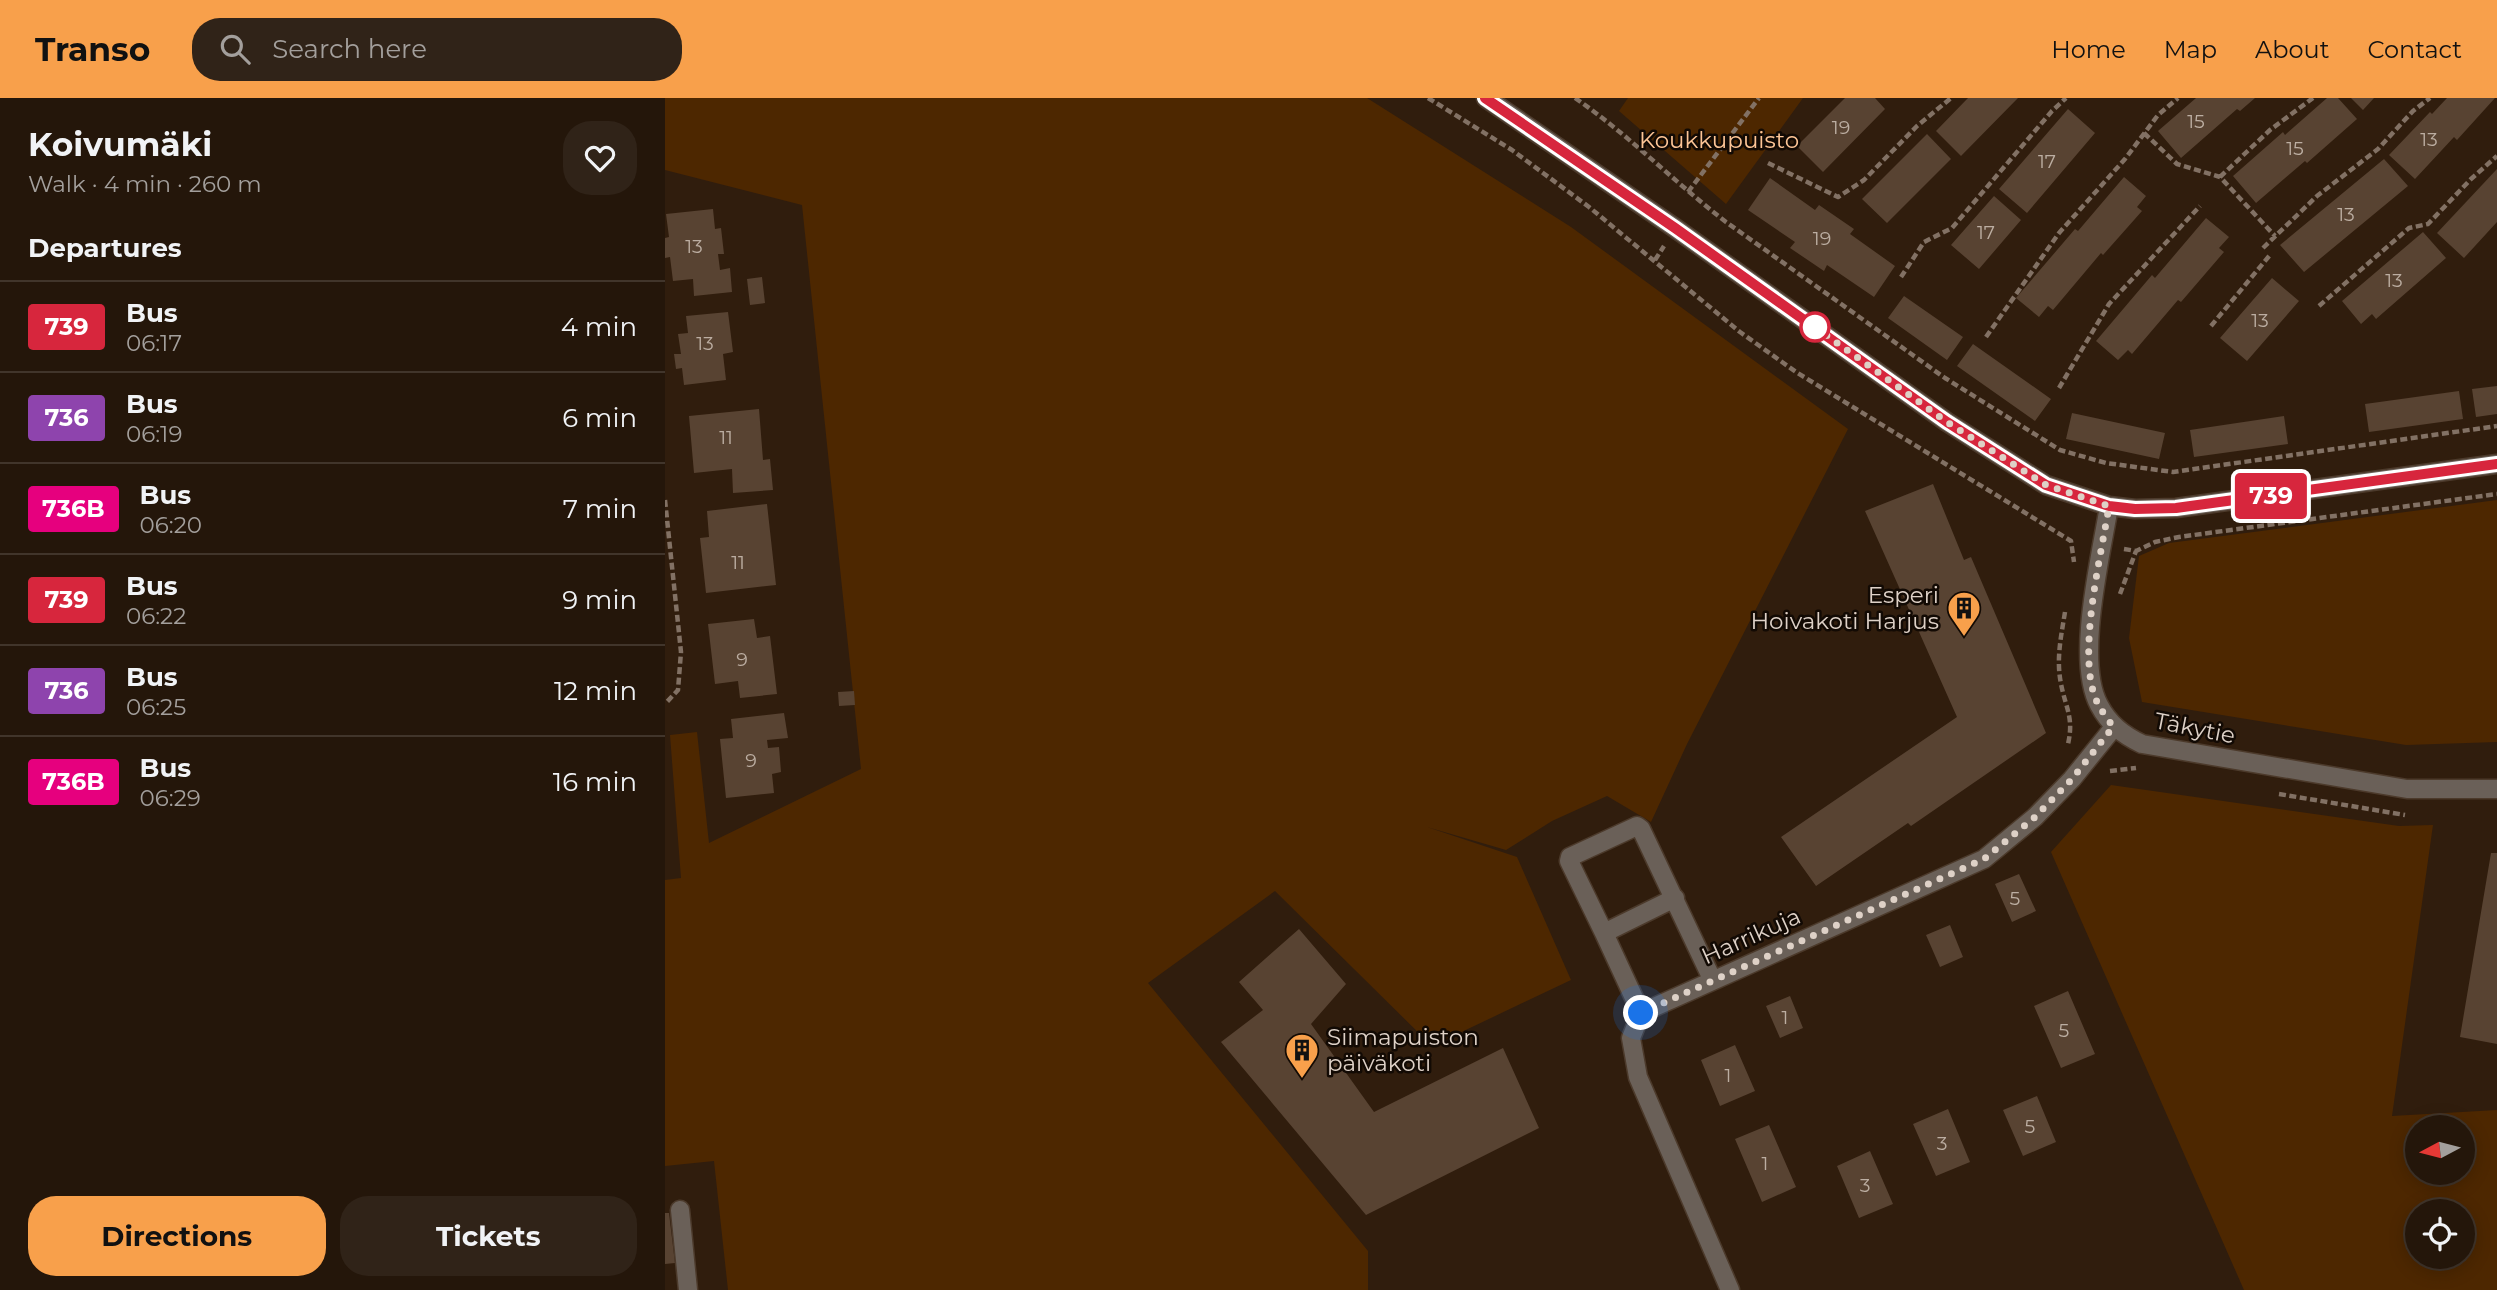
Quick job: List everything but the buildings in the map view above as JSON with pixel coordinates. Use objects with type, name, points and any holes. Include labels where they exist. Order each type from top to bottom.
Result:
[{"type":"street","points":[[1486,98],[1686,235],[1947,422],[2046,485],[2109,506],[2135,509],[2176,508],[2497,464]]},
{"type":"street","points":[[2109,506],[2089,646],[2091,679],[2098,704],[2113,727]]},
{"type":"street","name":"Harrikuja","points":[[1641,1013],[1984,859],[2035,817],[2072,779],[2113,727]]},
{"type":"street","name":"Täkytie","points":[[2113,727],[2142,744],[2381,785],[2407,789],[2497,789]]},
{"type":"street","points":[[1712,979],[1641,829],[1637,827],[1570,857],[1569,861],[1641,1013],[1632,1038],[1638,1077],[1730,1290]]},
{"type":"street","points":[[1604,933],[1675,898]]},
{"type":"street","points":[[680,1210],[688,1290]]},
{"type":"path","points":[[1428,98],[1523,158],[1646,252],[1740,332],[1795,372],[2071,541],[2074,568]]},
{"type":"path","points":[[1575,98],[1610,122],[1725,222],[1945,378],[2060,450],[2106,463],[2173,472],[2497,426]]},
{"type":"path","points":[[1688,192],[1759,98]]},
{"type":"path","points":[[1768,163],[1838,197],[1864,180],[1917,126],[1951,98]]},
{"type":"path","points":[[1901,278],[1924,242],[1952,228],[2066,98]]},
{"type":"path","points":[[1986,337],[2059,233],[2158,116],[2178,98]]},
{"type":"path","points":[[2220,177],[2270,130],[2313,98]]},
{"type":"path","points":[[2263,248],[2317,196],[2378,149],[2413,111],[2430,98]]},
{"type":"path","points":[[2144,134],[2177,164],[2220,177],[2275,236]]},
{"type":"path","points":[[2319,306],[2409,228],[2428,224],[2497,156]]},
{"type":"path","points":[[2059,388],[2109,304],[2200,206]]},
{"type":"path","points":[[2211,326],[2270,256]]},
{"type":"path","points":[[2119,598],[2136,551],[2155,542],[2497,494]]},
{"type":"path","points":[[665,500],[681,652],[678,690],[665,704]]},
{"type":"path","points":[[2067,604],[2058,651],[2061,684],[2072,730],[2068,743],[2108,772],[2136,768],[2148,770]]},
{"type":"path","points":[[2272,793],[2410,815]]},
{"type":"green space","points":[[665,98],[1367,98],[1571,227],[1848,429],[1687,744],[1651,822],[1607,796],[1552,821],[1506,850],[1427,827],[1517,857],[1571,980],[1432,1046],[1275,891],[1148,983],[1368,1251],[1368,1290],[728,1290],[714,1161],[665,1166],[665,880],[681,878],[670,735],[697,732],[709,843],[861,769],[802,205],[665,170]]},
{"type":"green space","name":"Koukkupuisto","points":[[1628,98],[1803,98],[1726,204],[1619,111]]},
{"type":"green space","points":[[2497,500],[2497,742],[2406,745],[2142,702],[2129,638],[2139,556],[2169,543]]},
{"type":"green space","points":[[2111,785],[2399,826],[2433,825],[2392,1116],[2405,1115],[2405,1185],[2475,1185],[2475,1115],[2410,1115],[2497,1110],[2497,1290],[2244,1290],[2051,852]]},
{"type":"bus line","name":"739","points":[[1485,98],[1675,228],[1947,422],[2046,485],[2109,506],[2135,509],[2176,508],[2497,464]]},
{"type":"place","name":"Esperi Hoivakoti Harjus","points":[[1964,638]]},
{"type":"place","name":"Siimapuiston päiväkoti","points":[[1302,1080]]},
{"type":"route","points":[[1641,1013],[1984,859],[2035,817],[2072,779],[2113,727],[2098,704],[2091,679],[2089,646],[2109,506],[2046,485],[1947,422],[1808,322],[1815,327]]}]
